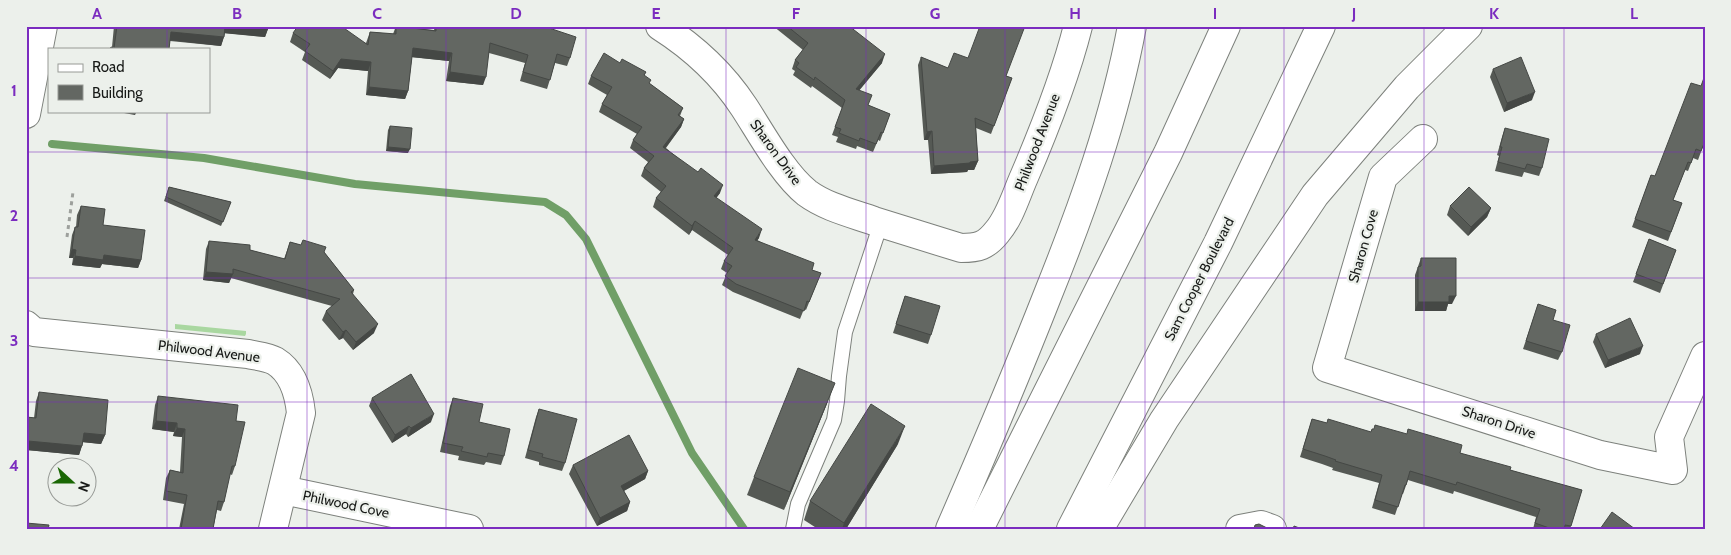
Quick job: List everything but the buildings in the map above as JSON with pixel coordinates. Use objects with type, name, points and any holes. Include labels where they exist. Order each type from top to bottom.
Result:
[{"type":"main road","points":[[26,114],[43,26]]},
{"type":"main road","name":"Sharon Drive","points":[[660,26],[702,58],[726,82],[744,106],[773,152],[797,183],[808,193],[841,210],[881,223],[961,248],[979,248]]},
{"type":"main road","name":"Philwood Avenue","points":[[979,248],[997,233],[1009,213],[1040,137],[1073,47],[1078,26]]},
{"type":"main road","points":[[950,529],[1007,398],[1071,236],[1107,130],[1132,26]]},
{"type":"main road","points":[[979,529],[1168,154],[1226,26]]},
{"type":"main road","name":"Sam Cooper Boulevard","points":[[1071,529],[1218,243],[1321,26]]},
{"type":"main road","points":[[1099,529],[1164,420],[1315,195],[1407,87],[1468,26]]},
{"type":"main road","name":"Sharon Cove","points":[[1328,368],[1383,177],[1423,139]]},
{"type":"main road","name":"Philwood Avenue","points":[[26,325],[34,332],[248,354],[275,361],[284,368],[294,382],[300,396],[301,413],[273,529]]},
{"type":"main road","name":"Sharon Drive","points":[[1328,368],[1600,455],[1673,470],[1668,437],[1705,356]]},
{"type":"main road","name":"Philwood Cove","points":[[282,490],[469,529]]},
{"type":"main road","points":[[1240,529],[1261,525],[1272,529]]},
{"type":"lane","points":[[793,529],[798,504],[834,420],[845,332],[881,223]]},
{"type":"path","points":[[67,237],[73,192]]},
{"type":"green space","points":[[175,324],[246,331],[246,334],[245,336],[175,329]]},
{"type":"waterway","points":[[52,144],[204,158],[355,184],[545,202],[566,215],[586,239],[692,453],[744,529]]}]
